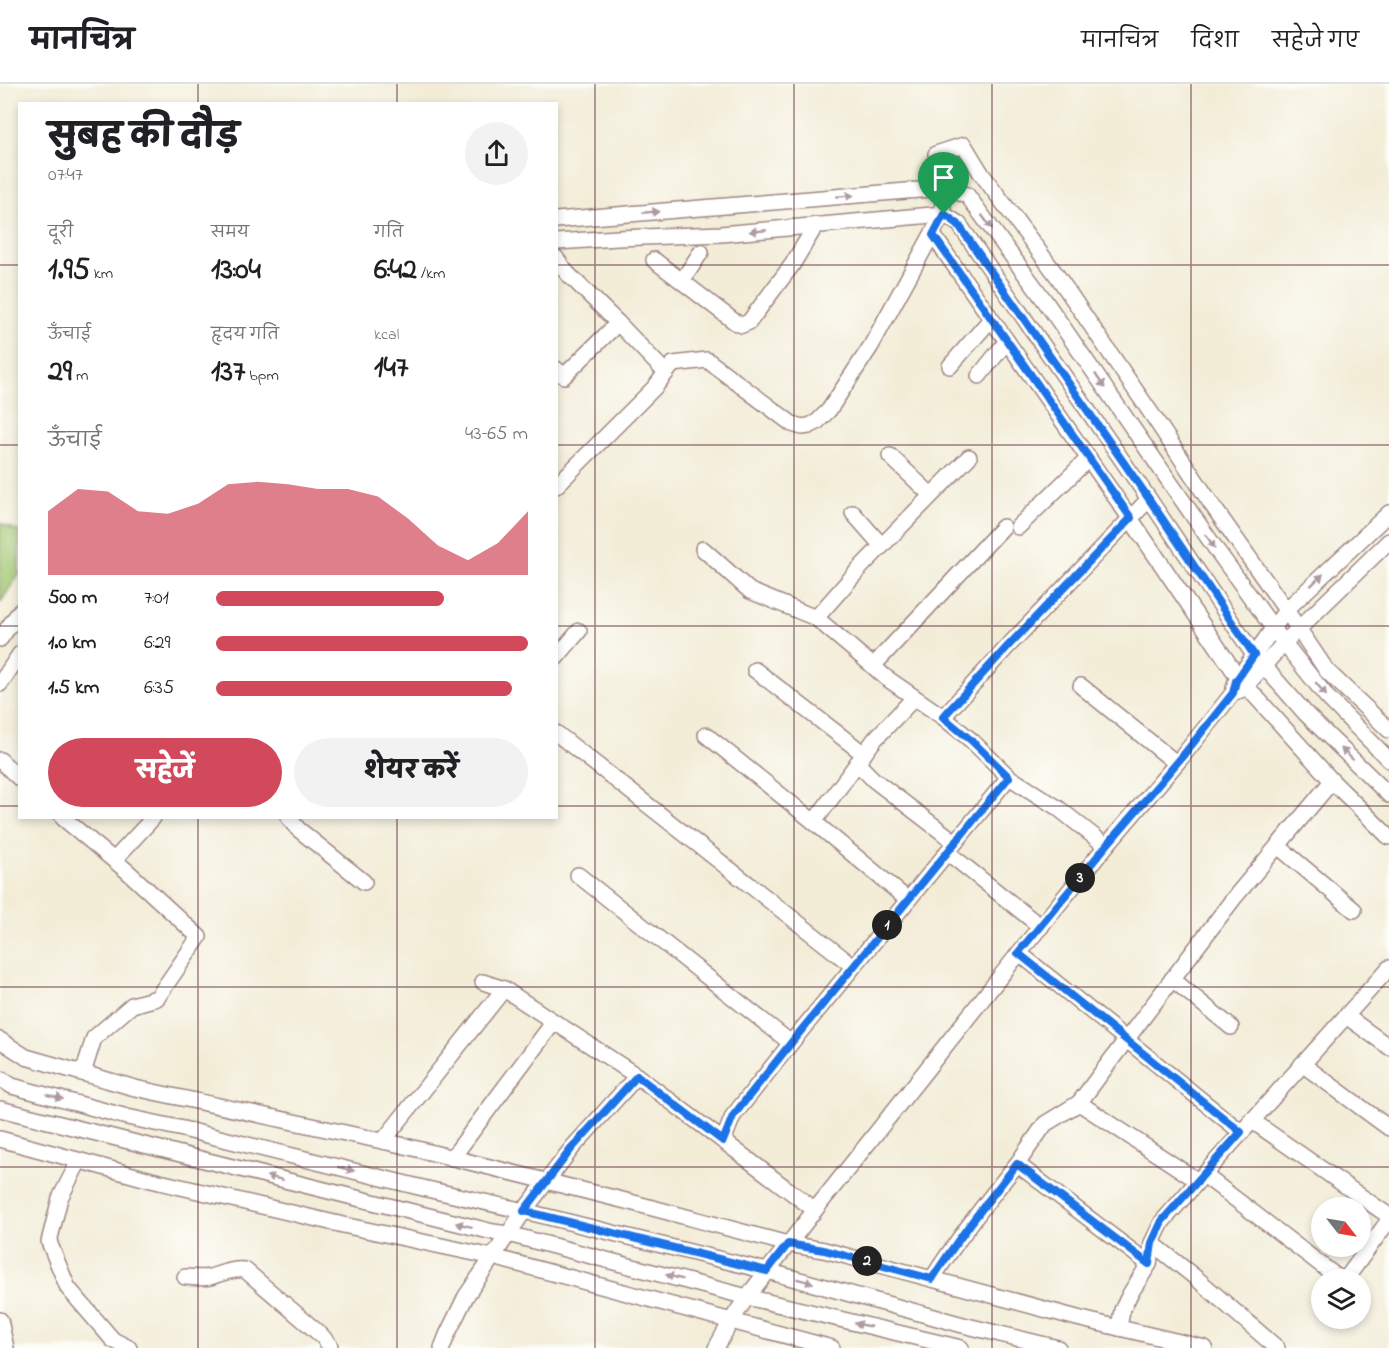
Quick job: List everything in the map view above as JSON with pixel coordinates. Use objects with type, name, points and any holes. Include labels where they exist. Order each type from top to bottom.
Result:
[{"type":"street","points":[[936,154],[964,145],[981,173],[1058,277],[1327,671],[1389,730]]},
{"type":"street","points":[[558,484],[621,423],[673,364],[707,360],[792,424],[802,427],[818,422],[829,410],[871,346],[933,235],[944,214],[943,188]]},
{"type":"street","points":[[558,219],[943,188],[967,195],[1046,301],[1218,552],[1284,643],[1327,697],[1389,760]]},
{"type":"street","points":[[558,242],[721,234],[944,214],[958,224],[1149,499],[1258,661],[1306,714],[1389,795]]},
{"type":"street","points":[[654,260],[742,325],[749,322],[792,265],[816,225]]},
{"type":"street","points":[[933,235],[1131,518],[1239,685],[1332,782],[1389,837]]},
{"type":"street","points":[[682,281],[701,252]]},
{"type":"street","points":[[558,261],[567,273],[666,373]]},
{"type":"street","points":[[950,366],[991,319]]},
{"type":"street","points":[[559,376],[618,323]]},
{"type":"street","points":[[979,376],[1007,341]]},
{"type":"street","points":[[890,456],[931,495]]},
{"type":"street","points":[[816,618],[969,457]]},
{"type":"street","points":[[873,666],[1011,527],[1089,458]]},
{"type":"street","points":[[943,717],[1149,499]]},
{"type":"street","points":[[853,513],[882,546]]},
{"type":"street","points":[[717,1348],[747,1297],[788,1244],[1018,953],[1258,661],[1273,628],[1286,610],[1389,513]]},
{"type":"street","points":[[1258,661],[1284,643],[1389,542]]},
{"type":"street","points":[[703,549],[750,591],[816,618],[885,677],[943,717],[1009,777],[1058,808],[1106,846]]},
{"type":"street","points":[[0,639],[17,621]]},
{"type":"street","points":[[558,656],[579,631]]},
{"type":"street","points":[[0,684],[18,657]]},
{"type":"street","points":[[755,670],[861,758],[874,780],[1041,927]]},
{"type":"street","points":[[1081,686],[1176,763]]},
{"type":"street","points":[[814,822],[875,739],[914,698]]},
{"type":"street","points":[[558,735],[853,966]]},
{"type":"street","points":[[706,735],[908,900]]},
{"type":"street","points":[[0,760],[18,777]]},
{"type":"street","points":[[723,1141],[733,1116],[1009,777]]},
{"type":"street","points":[[932,1279],[1045,1124],[1080,1103],[1234,898],[1332,782]]},
{"type":"street","points":[[64,819],[114,860],[199,937],[157,998],[132,1005],[94,1038],[83,1073]]},
{"type":"street","points":[[114,860],[152,819]]},
{"type":"street","points":[[290,819],[298,829],[364,882]]},
{"type":"street","points":[[1278,846],[1354,910]]},
{"type":"street","points":[[578,875],[791,1043]]},
{"type":"street","points":[[1018,953],[1241,1132]]},
{"type":"street","points":[[1119,1328],[1122,1310],[1149,1264],[1152,1243],[1162,1221],[1389,968]]},
{"type":"street","points":[[1172,979],[1231,1027]]},
{"type":"street","points":[[483,982],[504,990],[637,1076],[815,1210]]},
{"type":"street","points":[[383,1141],[504,990]]},
{"type":"street","points":[[1346,1016],[1389,1047]]},
{"type":"street","points":[[452,1158],[553,1023]]},
{"type":"street","points":[[0,1040],[26,1057],[157,1093],[383,1141],[788,1244],[824,1250],[1119,1328],[1205,1348]]},
{"type":"street","points":[[1302,1064],[1389,1128]]},
{"type":"street","points":[[442,1348],[466,1296],[524,1211],[572,1148],[637,1076]]},
{"type":"street","points":[[0,1078],[12,1086],[127,1117],[767,1271],[963,1325],[1058,1348]]},
{"type":"street","points":[[1080,1103],[1201,1178],[1328,1269]]},
{"type":"street","points":[[0,1109],[508,1234],[747,1297],[961,1348]]},
{"type":"street","points":[[1251,1120],[1389,1218],[1351,1269]]},
{"type":"street","points":[[0,1139],[151,1180],[343,1226],[493,1257],[832,1348]]},
{"type":"street","points":[[79,1161],[60,1198],[50,1242],[68,1288],[113,1340],[129,1348]]},
{"type":"street","points":[[1017,1164],[1149,1264]]},
{"type":"street","points":[[1152,1243],[1277,1348]]},
{"type":"street","points":[[185,1277],[208,1278],[235,1269],[245,1270],[322,1336],[330,1348]]},
{"type":"street","points":[[0,1320],[6,1348]]},
{"type":"green space","points":[[0,523],[18,531],[18,576],[0,603]]},
{"type":"route","points":[[944,214],[958,224],[1254,655],[1236,681],[1233,693],[1018,953],[1241,1132],[1162,1221],[1152,1243],[1149,1264],[1017,1164],[972,1220],[932,1279],[824,1250],[788,1244],[767,1271],[524,1211],[572,1148],[637,1076],[723,1141],[733,1116],[1009,777],[943,717],[1131,518],[933,235],[944,214]]}]
